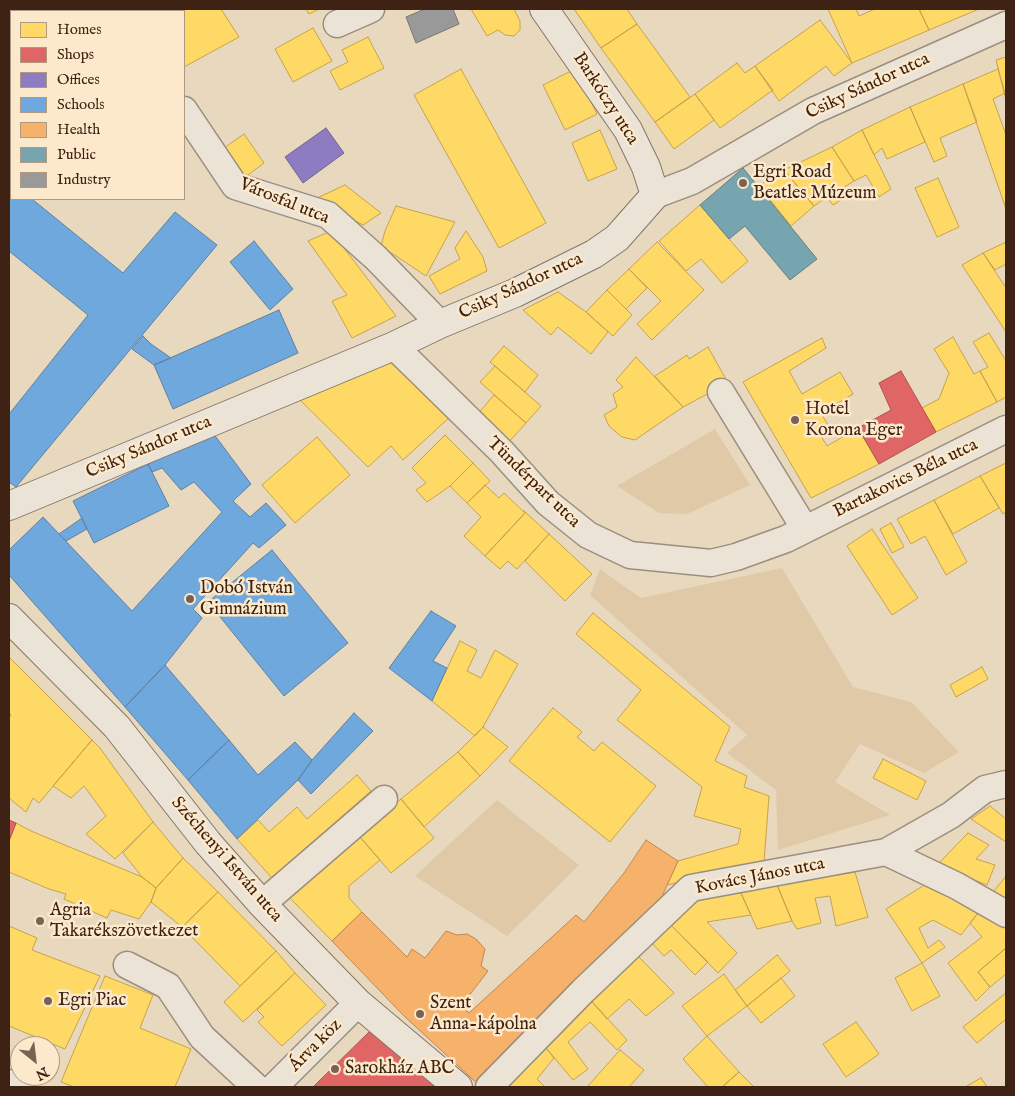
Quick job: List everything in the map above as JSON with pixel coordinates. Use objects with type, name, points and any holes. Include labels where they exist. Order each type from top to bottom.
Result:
[{"type":"street","points":[[338,24],[371,9]]},
{"type":"street","name":"Barkóczy utca","points":[[544,9],[628,130],[646,167],[655,195]]},
{"type":"street","name":"Csiky Sándor utca","points":[[9,506],[394,346],[440,324],[515,293],[594,254],[617,238],[655,195],[692,182],[813,111],[1006,25]]},
{"type":"street","name":"Városfal utca","points":[[185,111],[235,186],[328,215],[376,258],[440,324]]},
{"type":"street","name":"Tündérpart utca","points":[[394,346],[502,452],[548,503],[588,535],[630,555],[711,563],[736,557],[777,542],[805,528]]},
{"type":"street","points":[[721,392],[805,528]]},
{"type":"street","name":"Bartakovics Béla utca","points":[[805,528],[1006,429]]},
{"type":"street","name":"Széchenyi István utca","points":[[9,618],[117,728],[208,843],[262,904],[358,1003],[458,1087]]},
{"type":"street","name":"Kovács János utca","points":[[489,1087],[583,991],[691,888],[886,852],[951,815],[985,789],[1006,784]]},
{"type":"street","points":[[262,904],[384,799]]},
{"type":"street","points":[[886,852],[957,886],[1006,914]]},
{"type":"street","points":[[127,965],[168,986],[202,1037],[256,1087]]},
{"type":"street","name":"Árva köz","points":[[274,1087],[358,1003]]},
{"type":"street","points":[[9,1083],[22,1087]]},
{"type":"shaded area","points":[[715,429],[750,485],[687,514],[659,513],[617,486]]},
{"type":"shaded area","points":[[782,568],[853,687],[911,702],[959,752],[924,773],[860,744],[835,782],[890,815],[778,850],[776,790],[727,753],[747,735],[590,595],[600,569],[641,598]]},
{"type":"shaded area","points":[[497,800],[579,865],[507,936],[415,876]]},
{"type":"building: Homes","points":[[221,9],[239,37],[185,66],[185,10],[130,10]]},
{"type":"building: Homes","points":[[306,9],[319,9],[309,14]]},
{"type":"building: Homes","points":[[471,9],[514,9],[520,21],[520,30],[514,36],[505,35],[498,30],[487,36]]},
{"type":"building: Homes","points":[[574,9],[627,9],[637,24],[601,48]]},
{"type":"building: Homes","points":[[828,9],[856,9],[859,16],[875,9],[919,9],[929,30],[852,63]]},
{"type":"building: Homes","points":[[919,9],[979,9],[929,30]]},
{"type":"building: Homes","points":[[820,20],[852,63],[834,76],[826,66],[779,101],[755,66]]},
{"type":"building: Homes","points":[[637,24],[690,97],[655,122],[601,48]]},
{"type":"building: Homes","points":[[313,28],[332,61],[293,82],[275,49]]},
{"type":"building: Homes","points":[[368,37],[384,68],[340,90],[330,71],[348,62],[342,50]]},
{"type":"building: Homes","points":[[1006,57],[1006,100],[996,60]]},
{"type":"building: Homes","points":[[737,63],[745,73],[755,66],[773,90],[720,128],[695,94]]},
{"type":"building: Homes","points":[[461,69],[546,223],[499,248],[414,95]]},
{"type":"building: Homes","points":[[575,69],[597,114],[565,130],[543,85]]},
{"type":"building: Homes","points":[[998,69],[1005,93],[993,99],[1006,135],[1006,209],[963,84]]},
{"type":"building: Homes","points":[[963,84],[977,122],[940,138],[947,156],[934,162],[910,107]]},
{"type":"building: Homes","points":[[695,94],[714,120],[674,149],[655,122]]},
{"type":"building: Homes","points":[[910,107],[925,142],[887,159],[882,148],[874,155],[862,130]]},
{"type":"building: Homes","points":[[600,130],[617,169],[588,181],[572,143]]},
{"type":"building: Homes","points":[[862,130],[891,189],[879,197],[866,175],[854,181],[832,147]]},
{"type":"building: Homes","points":[[244,134],[264,163],[244,178],[224,148]]},
{"type":"building: Homes","points":[[832,147],[854,181],[841,189],[847,196],[833,205],[827,197],[814,206],[784,170]]},
{"type":"building: Homes","points":[[784,170],[814,206],[791,226],[759,186]]},
{"type":"building: Homes","points":[[938,178],[959,227],[937,237],[915,188]]},
{"type":"building: Homes","points":[[345,185],[381,213],[363,225],[315,199]]},
{"type":"building: Homes","points":[[700,205],[748,261],[722,283],[701,259],[686,271],[659,241]]},
{"type":"building: Homes","points":[[396,206],[455,222],[426,276],[381,246],[385,231]]},
{"type":"building: Homes","points":[[331,231],[396,316],[352,338],[332,301],[347,295],[308,241]]},
{"type":"building: Homes","points":[[466,231],[483,257],[487,271],[440,294],[429,276],[460,259],[455,248]]},
{"type":"building: Homes","points":[[657,242],[704,290],[652,340],[637,324],[661,301],[629,269]]},
{"type":"building: Homes","points":[[1006,242],[1006,264],[995,270],[983,253]]},
{"type":"building: Homes","points":[[983,253],[1006,288],[1006,332],[962,265]]},
{"type":"building: Homes","points":[[629,269],[647,288],[626,309],[607,290]]},
{"type":"building: Homes","points":[[607,290],[632,315],[613,336],[586,312]]},
{"type":"building: Homes","points":[[558,292],[586,312],[608,332],[591,354],[558,327],[551,335],[523,310]]},
{"type":"building: Homes","points":[[989,333],[1006,361],[1006,397],[997,402],[980,371],[988,367],[973,342]]},
{"type":"building: Homes","points":[[953,337],[974,374],[980,371],[997,402],[936,432],[922,408],[939,399],[949,373],[934,349]]},
{"type":"building: Homes","name":"Hotel Korona Eger","points":[[822,338],[826,348],[789,371],[802,394],[840,372],[853,394],[821,413],[829,427],[819,433],[827,446],[858,428],[879,464],[811,498],[743,382]]},
{"type":"building: Homes","points":[[504,346],[538,375],[525,392],[490,362]]},
{"type":"building: Homes","points":[[708,347],[728,383],[683,407],[655,376],[687,355],[689,359]]},
{"type":"building: Homes","points":[[395,357],[452,415],[403,460],[391,446],[368,467],[299,399]]},
{"type":"building: Homes","points":[[636,357],[683,407],[635,440],[622,437],[609,426],[604,415],[617,407],[613,394],[623,387],[616,380]]},
{"type":"building: Homes","points":[[495,366],[541,406],[526,423],[480,382]]},
{"type":"building: Homes","points":[[494,395],[526,423],[507,444],[476,416]]},
{"type":"building: Homes","points":[[445,435],[473,463],[450,486],[427,502],[416,490],[426,483],[412,468]]},
{"type":"building: Homes","points":[[317,437],[350,475],[295,523],[262,485]]},
{"type":"building: Homes","points":[[473,463],[490,481],[467,503],[450,486]]},
{"type":"building: Homes","points":[[1006,463],[1006,512],[1003,514],[980,476]]},
{"type":"building: Homes","points":[[980,476],[999,508],[953,534],[934,500]]},
{"type":"building: Homes","points":[[485,485],[499,498],[504,493],[525,513],[485,556],[464,536],[481,517],[467,503]]},
{"type":"building: Homes","points":[[934,500],[967,562],[946,575],[925,536],[911,544],[897,519]]},
{"type":"building: Homes","points":[[524,511],[549,534],[517,569],[508,561],[500,569],[485,556],[525,513]]},
{"type":"building: Homes","points":[[891,523],[904,547],[892,553],[880,529]]},
{"type":"building: Homes","points":[[872,529],[918,598],[892,615],[847,546]]},
{"type":"building: Homes","points":[[549,534],[592,574],[565,601],[525,561]]},
{"type":"building: Homes","points":[[593,613],[730,727],[715,761],[747,776],[744,787],[769,796],[764,862],[667,885],[678,861],[738,844],[741,829],[694,816],[702,787],[617,720],[641,690],[576,634]]},
{"type":"building: Homes","points":[[460,641],[477,650],[467,671],[481,678],[495,650],[518,664],[483,727],[475,736],[432,701]]},
{"type":"building: Homes","points":[[9,657],[92,740],[39,803],[33,798],[26,812],[9,798],[9,718],[11,715],[9,713]]},
{"type":"building: Homes","points":[[982,667],[988,679],[956,697],[950,685]]},
{"type":"building: Homes","points":[[553,708],[582,732],[577,737],[594,751],[602,742],[656,786],[610,842],[509,761]]},
{"type":"building: Homes","points":[[483,727],[508,747],[480,776],[458,752]]},
{"type":"building: Homes","points":[[92,740],[100,748],[153,822],[115,859],[86,834],[106,816],[84,786],[71,798],[53,786]]},
{"type":"building: Homes","points":[[458,752],[480,776],[424,827],[401,799]]},
{"type":"building: Homes","points":[[883,759],[926,781],[917,800],[873,778]]},
{"type":"building: Homes","points":[[357,775],[371,791],[272,878],[237,839],[258,820],[269,832],[297,807],[307,819]]},
{"type":"building: Homes","points":[[401,799],[434,838],[391,873],[360,837]]},
{"type":"building: Homes","points":[[990,806],[1006,819],[1006,842],[971,819]]},
{"type":"building: Homes","points":[[153,822],[183,858],[156,888],[142,877],[123,853]]},
{"type":"building: Homes","points":[[16,823],[142,877],[156,888],[151,902],[139,919],[111,910],[107,918],[64,899],[66,894],[9,872],[9,841]]},
{"type":"building: Homes","points":[[968,833],[989,845],[976,859],[995,865],[987,885],[937,865]]},
{"type":"building: Homes","points":[[360,837],[380,860],[349,886],[349,898],[362,912],[332,941],[287,895]]},
{"type":"building: Homes","points":[[183,858],[218,892],[182,927],[151,902],[156,888]]},
{"type":"building: Homes","points":[[855,872],[868,917],[836,926],[830,896],[815,898],[821,923],[797,929],[777,885]]},
{"type":"building: Homes","points":[[1006,876],[1006,901],[994,891]]},
{"type":"building: Homes","points":[[926,884],[982,908],[961,935],[933,920],[919,928],[928,948],[939,940],[945,947],[922,963],[886,909]]},
{"type":"building: Homes","points":[[777,885],[792,921],[757,929],[740,891]]},
{"type":"building: Homes","points":[[740,891],[751,915],[707,922],[737,953],[718,973],[668,922],[698,895]]},
{"type":"building: Homes","points":[[218,892],[276,951],[240,986],[182,927]]},
{"type":"building: Homes","points":[[982,908],[1006,927],[1006,948],[978,972],[990,987],[976,1001],[948,963],[982,937],[970,923]]},
{"type":"building: Homes","points":[[668,922],[708,962],[695,975],[671,950],[664,956],[652,943],[639,957],[635,953]]},
{"type":"building: Homes","name":"Egri Piac","points":[[9,926],[37,938],[32,950],[100,976],[65,1049],[60,1047],[60,1036],[33,1036],[9,1026]]},
{"type":"building: Homes","points":[[1006,948],[1006,974],[990,987],[978,972]]},
{"type":"building: Homes","points":[[276,951],[295,973],[243,1022],[224,1002]]},
{"type":"building: Homes","points":[[635,953],[674,993],[646,1016],[629,999],[607,1019],[587,996]]},
{"type":"building: Homes","points":[[777,955],[790,971],[747,1006],[735,990]]},
{"type":"building: Homes","points":[[922,963],[940,996],[912,1011],[895,978]]},
{"type":"building: Homes","points":[[295,973],[326,1005],[282,1046],[258,1022],[264,1017],[257,1010]]},
{"type":"building: Homes","points":[[724,974],[747,1006],[707,1036],[682,1006]]},
{"type":"building: Homes","points":[[105,976],[153,995],[140,1028],[191,1049],[175,1087],[74,1087],[61,1082]]},
{"type":"building: Homes","points":[[781,978],[795,996],[761,1023],[747,1006]]},
{"type":"building: Homes","points":[[1006,993],[1006,1019],[977,1043],[963,1027]]},
{"type":"building: Homes","points":[[587,996],[627,1040],[617,1050],[590,1022],[568,1042],[588,1069],[573,1080],[542,1043]]},
{"type":"building: Homes","points":[[856,1022],[879,1054],[846,1077],[823,1044]]},
{"type":"building: Homes","points":[[707,1036],[739,1072],[722,1087],[708,1087],[683,1059]]},
{"type":"building: Homes","points":[[542,1043],[554,1058],[537,1079],[545,1087],[499,1087]]},
{"type":"building: Homes","points":[[620,1050],[644,1070],[629,1087],[587,1087]]},
{"type":"building: Homes","points":[[739,1072],[754,1087],[722,1087]]},
{"type":"building: Homes","points":[[981,1078],[987,1087],[965,1087]]},
{"type":"building: Shops","points":[[901,371],[936,432],[879,464],[858,428],[891,410],[879,383]]},
{"type":"building: Shops","points":[[9,820],[16,823],[9,841]]},
{"type":"building: Shops","points":[[370,1031],[436,1087],[313,1087]]},
{"type":"building: Offices","points":[[326,128],[344,153],[303,183],[285,157]]},
{"type":"building: Schools","points":[[9,64],[10,90],[9,92]]},
{"type":"building: Schools","points":[[9,180],[10,200],[33,200],[123,273],[175,212],[217,245],[16,487],[9,482],[9,412],[88,315],[9,251]]},
{"type":"building: Schools","points":[[254,241],[293,289],[270,310],[230,262]]},
{"type":"building: Schools","points":[[279,310],[298,353],[173,409],[154,365]]},
{"type":"building: Schools","points":[[143,336],[171,358],[154,365],[132,349]]},
{"type":"building: Schools","points":[[213,433],[251,484],[233,501],[250,517],[266,503],[286,525],[259,548],[253,543],[193,609],[202,618],[165,665],[125,707],[9,575],[9,550],[43,517],[132,611],[222,512],[194,482],[181,490],[162,468],[152,472],[148,464]]},
{"type":"building: Schools","points":[[148,464],[169,506],[94,543],[73,501]]},
{"type":"building: Schools","points":[[82,518],[87,529],[66,541],[59,534]]},
{"type":"building: Schools","points":[[272,550],[348,643],[284,696],[208,602]]},
{"type":"building: Schools","points":[[431,611],[456,626],[433,661],[447,668],[432,701],[389,668]]},
{"type":"building: Schools","points":[[165,665],[229,740],[188,780],[125,707]]},
{"type":"building: Schools","points":[[354,713],[373,731],[311,794],[298,780],[312,760]]},
{"type":"building: Schools","points":[[229,740],[258,775],[295,742],[312,760],[298,780],[237,839],[188,780]]},
{"type":"building: Health","name":"Szent Anna-kápolna","points":[[646,840],[678,861],[655,912],[481,1087],[404,1016],[332,941],[362,912],[407,957],[412,949],[425,958],[446,931],[457,935],[467,934],[476,939],[485,949],[481,966],[488,971],[461,1006],[469,1013],[576,915],[584,922],[624,873]]},
{"type":"building: Public","points":[[743,168],[817,259],[790,280],[745,226],[729,239],[700,205]]},
{"type":"building: Industry","points":[[425,9],[453,9],[459,24],[416,43],[406,17]]},
{"type":"place","name":"Egri Road Beatles Múzeum","points":[[743,183]]},
{"type":"place","name":"Hotel Korona Eger","points":[[795,420]]},
{"type":"place","name":"Dobó István Gimnázium","points":[[190,599]]},
{"type":"place","name":"Agria Takarékszövetkezet","points":[[40,921]]},
{"type":"place","name":"Egri Piac","points":[[48,1001]]},
{"type":"place","name":"Szent Anna-kápolna","points":[[420,1014]]},
{"type":"place","name":"Sarokház ABC","points":[[335,1069]]}]
